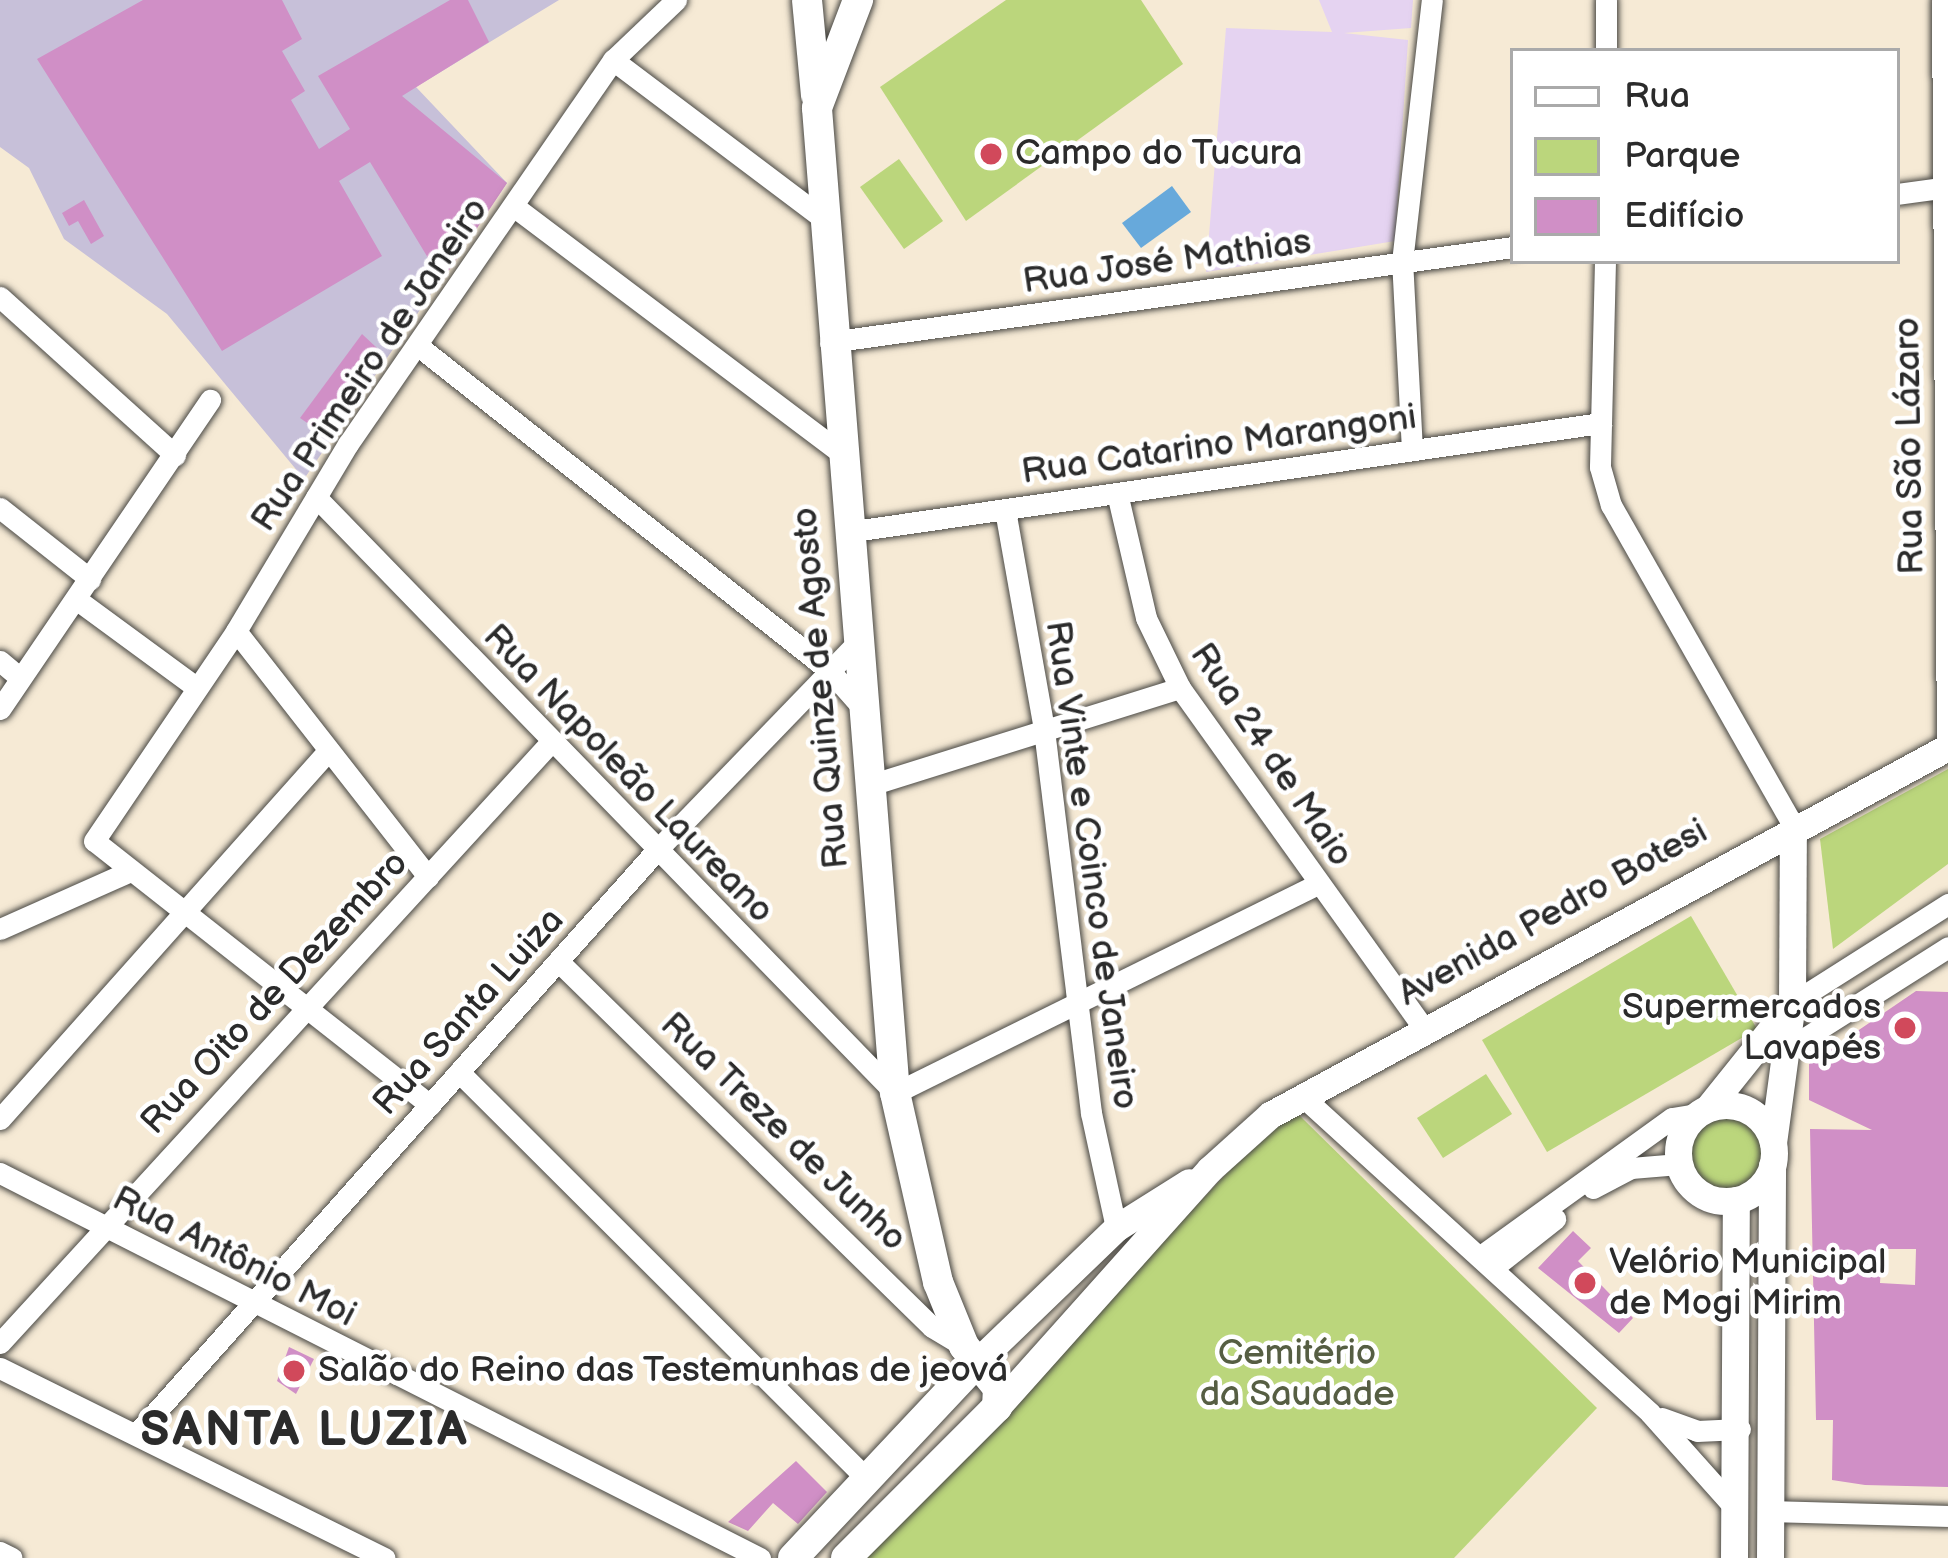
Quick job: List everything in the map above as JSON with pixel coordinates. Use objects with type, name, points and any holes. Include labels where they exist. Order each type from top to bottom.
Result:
[{"type":"main road","points":[[807,0],[817,108]]},
{"type":"main road","name":"Rua Quinze de Agosto","points":[[858,0],[817,108],[830,342],[895,1094],[938,1282],[971,1353],[995,1379],[997,1407]]},
{"type":"main road","name":"Avenida Pedro Botesi","points":[[794,1558],[868,1480],[971,1353],[1116,1228],[1210,1169],[1302,1096],[1792,825],[1947,747]]},
{"type":"main road","points":[[1770,1558],[1773,1154],[1792,1004],[1792,825]]},
{"type":"main road","points":[[1703,1111],[1755,1115],[1773,1154],[1759,1188],[1736,1200],[1706,1197],[1679,1164],[1682,1134],[1792,1004]]},
{"type":"main road","name":"Avenida Pedro Botesi","points":[[846,1558],[997,1407],[1210,1169]]},
{"type":"main road","points":[[1734,1558],[1740,1429],[1736,1200]]},
{"type":"street","name":"Rua Primeiro de Janeiro","points":[[128,872],[94,841],[236,632],[316,497],[417,345],[614,60],[676,0]]},
{"type":"street","points":[[1412,449],[1402,262],[1432,0]]},
{"type":"street","points":[[1606,0],[1606,48]]},
{"type":"street","name":"Rua São Lázaro","points":[[1942,0],[1947,747]]},
{"type":"street","points":[[614,60],[821,217]]},
{"type":"street","points":[[1900,194],[1944,187]]},
{"type":"street","points":[[516,208],[840,452]]},
{"type":"street","name":"Rua José Mathias","points":[[830,342],[1510,247]]},
{"type":"street","points":[[1605,264],[1600,467],[1630,545],[1792,825]]},
{"type":"street","points":[[0,297],[175,455]]},
{"type":"street","points":[[417,345],[830,671],[861,706]]},
{"type":"street","points":[[0,709],[211,400]]},
{"type":"street","name":"Rua Catarino Marangoni","points":[[848,532],[1600,423]]},
{"type":"street","name":"Rua 24 de Maio","points":[[1118,493],[1146,618],[1180,688],[1424,1028]]},
{"type":"street","name":"Rua Napoleão Laureano","points":[[316,497],[895,1094]]},
{"type":"street","points":[[0,508],[89,579]]},
{"type":"street","name":"Rua Vinte e Coinco de Janeiro","points":[[1005,511],[1044,730],[1077,1005],[1116,1228]]},
{"type":"street","points":[[76,599],[197,688]]},
{"type":"street","points":[[236,632],[428,877]]},
{"type":"street","name":"Rua Santa Luiza","points":[[140,1431],[656,851],[855,645]]},
{"type":"street","points":[[0,661],[20,678]]},
{"type":"street","points":[[867,786],[1180,688]]},
{"type":"street","name":"Rua Oito de Dezembro","points":[[0,1343],[551,742]]},
{"type":"street","points":[[0,1119],[329,751]]},
{"type":"street","points":[[0,929],[128,872],[184,910],[301,1010],[430,1106]]},
{"type":"street","points":[[895,1094],[1317,884]]},
{"type":"street","points":[[1792,1004],[1948,904]]},
{"type":"street","points":[[1789,1048],[1948,947]]},
{"type":"street","name":"Rua Treze de Junho","points":[[558,961],[932,1328],[971,1353]]},
{"type":"street","points":[[460,1072],[868,1480]]},
{"type":"street","points":[[1302,1096],[1651,1412],[1735,1508]]},
{"type":"street","points":[[1488,1261],[1672,1118],[1703,1111]]},
{"type":"street","points":[[1488,1261],[1602,1182],[1656,1162],[1679,1164]]},
{"type":"street","name":"Rua Antônio Moi","points":[[0,1173],[251,1305],[760,1558]]},
{"type":"street","points":[[902,1294],[938,1282]]},
{"type":"street","points":[[0,1368],[140,1431],[385,1558]]},
{"type":"street","points":[[1651,1412],[1696,1431],[1740,1429]]},
{"type":"street","points":[[1771,1511],[1948,1516]]},
{"type":"street","points":[[0,1552],[12,1558]]},
{"type":"shaded area","points":[[0,0],[559,0],[416,87],[507,183],[304,479],[167,314],[64,239],[29,168],[0,147]]},
{"type":"shaded area","points":[[1319,0],[1413,0],[1411,28],[1344,33],[1408,40],[1395,241],[1206,272],[1226,28],[1332,32]]},
{"type":"green space","name":"Campo do Tucura","points":[[1006,0],[1141,0],[1183,64],[966,221],[880,87]]},
{"type":"green space","points":[[899,159],[943,221],[904,249],[860,187]]},
{"type":"green space","points":[[1948,769],[1948,864],[1833,949],[1820,839]]},
{"type":"green space","points":[[1691,916],[1757,1029],[1547,1152],[1482,1040]]},
{"type":"green space","points":[[1486,1074],[1512,1114],[1443,1158],[1417,1118]]},
{"type":"green space","points":[[1726,1112],[1753,1124],[1765,1151],[1753,1178],[1726,1190],[1699,1178],[1687,1151],[1699,1124]]},
{"type":"green space","name":"Cemitério da Saudade","points":[[1299,1115],[1597,1408],[1454,1558],[866,1558],[1271,1126]]},
{"type":"water","points":[[1172,186],[1191,212],[1141,248],[1122,223]]},
{"type":"building","points":[[143,0],[282,0],[302,39],[282,51],[305,91],[291,100],[319,149],[350,129],[318,76],[450,0],[468,0],[489,42],[402,96],[507,183],[442,281],[370,162],[339,181],[382,256],[222,351],[37,59]]},
{"type":"building","points":[[84,200],[104,236],[91,244],[78,221],[69,226],[62,213]]},
{"type":"building","points":[[362,334],[377,348],[322,433],[300,418]]},
{"type":"building","points":[[1916,991],[1948,992],[1948,1487],[1832,1480],[1833,1420],[1816,1420],[1810,1129],[1872,1130],[1809,1100],[1809,1064]],"holes":[[[1882,1249],[1916,1249],[1915,1285],[1880,1283]]]},
{"type":"building","name":"Velório Municipal de Mogi Mirim","points":[[1573,1231],[1591,1248],[1578,1261],[1633,1318],[1619,1333],[1538,1268]]},
{"type":"building","name":"Salão do Reino das Testemunhas de jeová","points":[[289,1347],[314,1359],[296,1394],[277,1381]]},
{"type":"building","points":[[796,1461],[827,1492],[798,1524],[773,1503],[748,1531],[728,1522]]},
{"type":"place","name":"Campo do Tucura","points":[[991,154]]},
{"type":"place","name":"Supermercados Lavapés","points":[[1905,1028]]},
{"type":"place","name":"Velório Municipal de Mogi Mirim","points":[[1585,1283]]},
{"type":"place","name":"Salão do Reino das Testemunhas de jeová","points":[[294,1371]]},
{"type":"district","name":"SANTA LUZIA","points":[[305,1431]]}]
